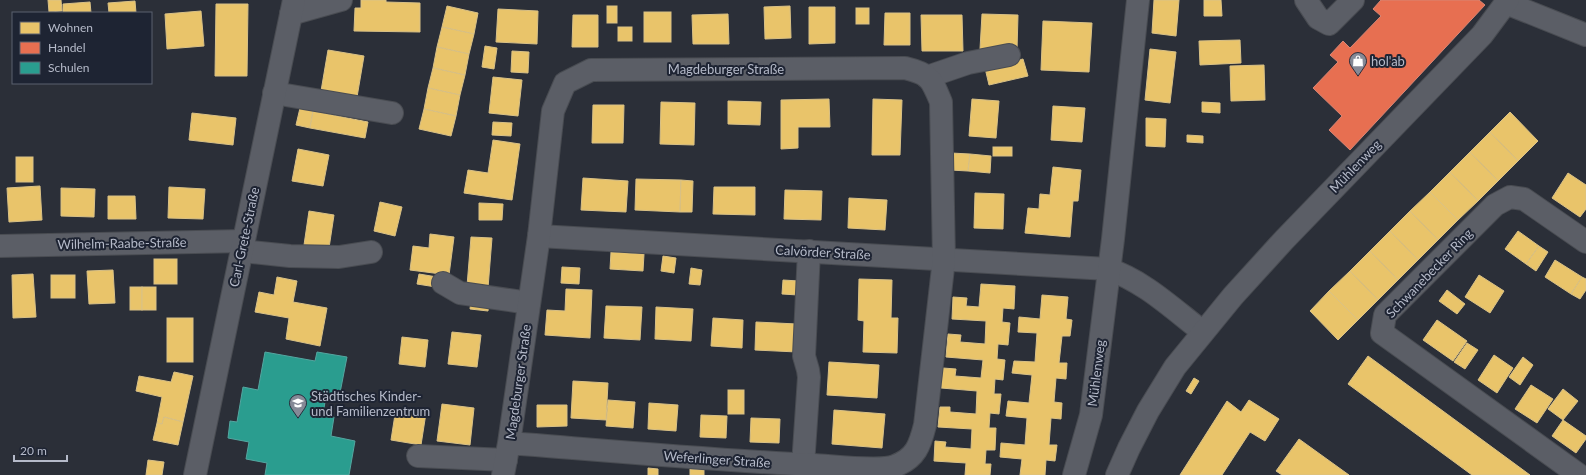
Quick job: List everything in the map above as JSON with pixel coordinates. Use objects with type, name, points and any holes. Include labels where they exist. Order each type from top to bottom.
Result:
[{"type":"street","points":[[292,7],[341,0]]},
{"type":"street","name":"Mühlenweg","points":[[1074,475],[1090,415],[1114,232],[1138,0]]},
{"type":"street","points":[[1306,0],[1318,18],[1329,24],[1353,0]]},
{"type":"street","points":[[1507,2],[1586,35]]},
{"type":"street","name":"Mühlenweg","points":[[1116,475],[1148,411],[1175,367],[1203,332],[1233,296],[1284,240],[1482,35],[1507,2]]},
{"type":"street","name":"Carl-Grete-Straße","points":[[196,475],[292,7]]},
{"type":"street","points":[[944,259],[941,102],[933,84],[927,77],[968,63],[1008,55]]},
{"type":"street","name":"Magdeburger Straße","points":[[506,459],[539,236],[553,111],[565,83],[591,70],[904,68],[922,72],[927,77]]},
{"type":"street","points":[[274,93],[392,113]]},
{"type":"street","name":"Schwanebecker Ring","points":[[1579,475],[1382,333],[1385,315],[1495,205],[1510,197],[1524,199],[1586,242]]},
{"type":"street","name":"Calvörder Straße","points":[[539,236],[1108,269]]},
{"type":"street","name":"Wilhelm-Raabe-Straße","points":[[0,246],[243,246],[290,256],[339,257],[371,252]]},
{"type":"street","points":[[803,465],[809,377],[804,356],[809,251]]},
{"type":"street","name":"Weferlinger Straße","points":[[506,459],[803,465],[875,468],[894,467],[908,461],[920,446],[925,425],[944,259]]},
{"type":"street","points":[[1108,269],[1136,282],[1203,332]]},
{"type":"street","points":[[443,283],[460,293],[529,303]]},
{"type":"street","points":[[418,456],[506,459]]},
{"type":"building: Wohnen","points":[[48,0],[61,0],[62,11],[49,12]]},
{"type":"building: Wohnen","points":[[361,0],[386,0],[386,2],[420,3],[420,32],[354,31],[355,8],[361,8]]},
{"type":"building: Wohnen","points":[[1154,0],[1179,0],[1176,36],[1152,33]]},
{"type":"building: Wohnen","points":[[1204,0],[1221,0],[1222,16],[1204,16]]},
{"type":"building: Wohnen","points":[[135,1],[136,12],[109,12],[108,3]]},
{"type":"building: Wohnen","points":[[90,2],[91,12],[63,12],[63,4]]},
{"type":"building: Wohnen","points":[[216,4],[248,4],[247,76],[215,76]]},
{"type":"building: Wohnen","points":[[447,6],[478,13],[474,34],[442,27]]},
{"type":"building: Wohnen","points":[[607,6],[617,6],[617,23],[607,23]]},
{"type":"building: Wohnen","points":[[790,6],[791,38],[765,39],[764,7]]},
{"type":"building: Wohnen","points":[[809,7],[835,7],[835,43],[809,44]]},
{"type":"building: Wohnen","points":[[856,8],[869,8],[869,24],[856,24]]},
{"type":"building: Wohnen","points":[[498,9],[538,11],[537,44],[496,42]]},
{"type":"building: Wohnen","points":[[201,11],[204,46],[167,49],[165,14]]},
{"type":"building: Wohnen","points":[[644,12],[671,12],[671,42],[644,42]]},
{"type":"building: Wohnen","points":[[885,13],[910,13],[910,45],[884,45]]},
{"type":"building: Wohnen","points":[[728,14],[729,44],[693,44],[692,15]]},
{"type":"building: Wohnen","points":[[982,14],[1018,15],[1017,50],[980,49]]},
{"type":"building: Wohnen","points":[[573,15],[598,15],[598,47],[572,47]]},
{"type":"building: Wohnen","points":[[921,15],[962,15],[963,51],[922,51]]},
{"type":"building: Wohnen","points":[[1043,21],[1092,23],[1089,72],[1041,70]]},
{"type":"building: Wohnen","points":[[442,27],[474,34],[469,54],[437,47]]},
{"type":"building: Wohnen","points":[[618,27],[632,27],[632,41],[618,41]]},
{"type":"building: Wohnen","points":[[1240,40],[1241,63],[1200,65],[1199,41]]},
{"type":"building: Wohnen","points":[[485,46],[497,48],[494,69],[482,67]]},
{"type":"building: Wohnen","points":[[437,47],[469,54],[465,75],[433,68]]},
{"type":"building: Wohnen","points":[[1150,49],[1176,52],[1170,103],[1145,100]]},
{"type":"building: Wohnen","points":[[328,50],[364,56],[356,103],[320,97]]},
{"type":"building: Wohnen","points":[[512,51],[529,52],[528,73],[511,72]]},
{"type":"building: Wohnen","points":[[1023,59],[1028,76],[989,85],[985,68]]},
{"type":"building: Wohnen","points":[[1264,65],[1265,100],[1231,101],[1230,66]]},
{"type":"building: Wohnen","points":[[433,68],[465,75],[460,95],[428,88]]},
{"type":"building: Wohnen","points":[[493,77],[522,80],[518,116],[489,113]]},
{"type":"building: Wohnen","points":[[428,88],[460,95],[456,116],[424,109]]},
{"type":"building: Wohnen","points":[[829,99],[830,127],[798,127],[798,148],[781,149],[781,100]]},
{"type":"building: Wohnen","points":[[873,99],[902,100],[900,155],[872,155]]},
{"type":"building: Wohnen","points":[[972,99],[999,101],[996,138],[969,136]]},
{"type":"building: Wohnen","points":[[728,101],[761,102],[760,125],[728,124]]},
{"type":"building: Wohnen","points":[[661,102],[695,103],[694,145],[660,144]]},
{"type":"building: Wohnen","points":[[1202,102],[1220,103],[1220,113],[1202,112]]},
{"type":"building: Wohnen","points":[[593,105],[624,105],[623,143],[592,143]]},
{"type":"building: Wohnen","points":[[1053,106],[1085,108],[1082,142],[1051,140]]},
{"type":"building: Wohnen","points":[[300,108],[313,111],[310,128],[296,125]]},
{"type":"building: Wohnen","points":[[424,109],[456,116],[451,136],[419,129]]},
{"type":"building: Wohnen","points":[[313,111],[368,122],[365,138],[310,128]]},
{"type":"building: Wohnen","points":[[1510,112],[1538,141],[1518,161],[1490,132]]},
{"type":"building: Wohnen","points":[[192,113],[236,118],[233,145],[189,140]]},
{"type":"building: Wohnen","points":[[1146,118],[1166,119],[1165,147],[1146,146]]},
{"type":"building: Wohnen","points":[[493,122],[512,123],[511,136],[492,135]]},
{"type":"building: Wohnen","points":[[1490,132],[1518,161],[1498,181],[1470,152]]},
{"type":"building: Wohnen","points":[[1187,135],[1203,136],[1203,143],[1187,142]]},
{"type":"building: Wohnen","points":[[493,140],[520,144],[512,200],[464,193],[468,170],[488,173]]},
{"type":"building: Wohnen","points":[[993,147],[1012,147],[1012,156],[993,156]]},
{"type":"building: Wohnen","points":[[298,149],[329,155],[323,186],[292,181]]},
{"type":"building: Wohnen","points":[[1470,152],[1498,181],[1478,201],[1450,172]]},
{"type":"building: Wohnen","points":[[951,153],[970,154],[968,171],[950,170]]},
{"type":"building: Wohnen","points":[[970,154],[991,156],[990,173],[968,171]]},
{"type":"building: Wohnen","points":[[16,157],[33,157],[33,182],[16,182]]},
{"type":"building: Wohnen","points":[[1053,167],[1081,170],[1078,201],[1073,201],[1070,237],[1025,233],[1028,208],[1039,209],[1040,194],[1050,195]]},
{"type":"building: Wohnen","points":[[1450,172],[1478,201],[1458,220],[1430,192]]},
{"type":"building: Wohnen","points":[[1568,173],[1586,185],[1586,209],[1580,217],[1552,198]]},
{"type":"building: Wohnen","points":[[583,178],[628,181],[626,212],[581,210]]},
{"type":"building: Wohnen","points":[[636,179],[681,180],[680,212],[635,210]]},
{"type":"building: Wohnen","points":[[681,180],[693,181],[692,212],[680,212]]},
{"type":"building: Wohnen","points":[[40,186],[42,220],[9,222],[7,188]]},
{"type":"building: Wohnen","points":[[169,187],[205,189],[203,219],[168,218]]},
{"type":"building: Wohnen","points":[[714,187],[755,187],[755,215],[713,214]]},
{"type":"building: Wohnen","points":[[61,188],[95,189],[94,217],[61,216]]},
{"type":"building: Wohnen","points":[[785,190],[822,191],[821,220],[784,219]]},
{"type":"building: Wohnen","points":[[1430,192],[1458,220],[1438,240],[1410,211]]},
{"type":"building: Wohnen","points":[[975,193],[1004,194],[1003,229],[974,228]]},
{"type":"building: Wohnen","points":[[108,196],[135,196],[136,219],[108,219]]},
{"type":"building: Wohnen","points":[[849,198],[887,200],[885,230],[848,228]]},
{"type":"building: Wohnen","points":[[380,202],[402,207],[395,236],[374,231]]},
{"type":"building: Wohnen","points":[[479,203],[503,204],[502,220],[479,220]]},
{"type":"building: Wohnen","points":[[309,211],[334,215],[329,248],[304,245]]},
{"type":"building: Wohnen","points":[[1410,211],[1438,240],[1418,260],[1390,231]]},
{"type":"building: Wohnen","points":[[1390,231],[1418,260],[1398,280],[1370,251]]},
{"type":"building: Wohnen","points":[[1518,231],[1539,246],[1526,264],[1505,249]]},
{"type":"building: Wohnen","points":[[430,234],[454,237],[449,275],[410,270],[413,246],[429,248]]},
{"type":"building: Wohnen","points":[[471,237],[492,238],[488,288],[467,286]]},
{"type":"building: Wohnen","points":[[1539,246],[1548,252],[1536,271],[1526,264]]},
{"type":"building: Wohnen","points":[[1370,251],[1398,280],[1378,300],[1350,271]]},
{"type":"building: Wohnen","points":[[611,252],[644,254],[643,271],[610,269]]},
{"type":"building: Wohnen","points":[[663,256],[676,258],[674,273],[661,271]]},
{"type":"building: Wohnen","points":[[154,259],[177,259],[177,284],[154,284]]},
{"type":"building: Wohnen","points":[[1555,260],[1582,277],[1571,294],[1545,277]]},
{"type":"building: Wohnen","points":[[562,267],[580,268],[579,284],[561,283]]},
{"type":"building: Wohnen","points":[[691,268],[702,270],[700,285],[689,284]]},
{"type":"building: Wohnen","points":[[113,270],[115,303],[89,304],[87,271]]},
{"type":"building: Wohnen","points":[[1350,271],[1378,300],[1358,320],[1329,291]]},
{"type":"building: Wohnen","points":[[33,274],[36,317],[13,318],[12,275]]},
{"type":"building: Wohnen","points":[[419,274],[437,277],[436,287],[417,284]]},
{"type":"building: Wohnen","points":[[51,275],[75,275],[75,298],[51,298]]},
{"type":"building: Wohnen","points":[[1479,275],[1504,291],[1490,313],[1465,297]]},
{"type":"building: Wohnen","points":[[277,277],[297,281],[293,302],[327,308],[320,346],[286,339],[289,318],[255,312],[259,292],[274,295]]},
{"type":"building: Wohnen","points":[[1582,277],[1586,279],[1586,290],[1580,299],[1571,294]]},
{"type":"building: Wohnen","points":[[859,279],[892,280],[891,318],[898,318],[897,353],[863,352],[864,321],[858,320]]},
{"type":"building: Wohnen","points":[[783,280],[799,281],[798,295],[782,294]]},
{"type":"building: Wohnen","points":[[981,284],[1015,286],[1014,309],[1003,308],[1002,322],[1010,323],[1008,345],[998,344],[997,359],[1005,360],[1003,380],[995,379],[994,394],[1001,394],[999,414],[990,413],[989,428],[996,428],[995,450],[986,450],[985,464],[991,464],[990,475],[965,475],[966,463],[934,461],[935,441],[946,442],[945,447],[971,449],[972,429],[938,427],[940,407],[950,407],[950,412],[976,414],[977,391],[941,388],[943,368],[956,369],[955,376],[981,378],[983,360],[946,357],[948,334],[961,335],[960,342],[985,344],[986,321],[952,319],[953,297],[967,298],[966,306],[979,307]]},
{"type":"building: Wohnen","points":[[130,287],[142,287],[142,310],[130,310]]},
{"type":"building: Wohnen","points":[[142,287],[156,287],[156,310],[142,310]]},
{"type":"building: Wohnen","points":[[566,289],[592,290],[590,338],[545,335],[547,310],[565,311]]},
{"type":"building: Wohnen","points":[[1447,290],[1465,304],[1457,314],[1439,301]]},
{"type":"building: Wohnen","points":[[1329,291],[1358,320],[1338,340],[1310,311]]},
{"type":"building: Wohnen","points":[[1042,295],[1068,297],[1066,319],[1072,320],[1070,336],[1062,336],[1059,363],[1067,363],[1066,379],[1056,378],[1054,402],[1062,403],[1061,419],[1051,418],[1049,445],[1057,445],[1055,461],[1046,460],[1045,475],[1020,475],[1022,459],[1000,457],[1001,443],[1025,445],[1027,418],[1006,416],[1008,401],[1029,403],[1032,375],[1012,373],[1014,361],[1035,362],[1037,333],[1018,332],[1019,317],[1040,319]]},
{"type":"building: Wohnen","points":[[471,300],[489,302],[488,311],[470,309]]},
{"type":"building: Wohnen","points":[[606,306],[642,307],[640,340],[604,338]]},
{"type":"building: Wohnen","points":[[656,307],[693,309],[691,341],[655,339]]},
{"type":"building: Wohnen","points":[[167,318],[193,318],[193,362],[167,362]]},
{"type":"building: Wohnen","points":[[713,318],[743,320],[742,348],[711,346]]},
{"type":"building: Wohnen","points":[[1437,320],[1467,341],[1453,361],[1423,340]]},
{"type":"building: Wohnen","points":[[756,322],[797,324],[797,352],[755,350]]},
{"type":"building: Wohnen","points":[[452,332],[481,335],[477,367],[448,364]]},
{"type":"building: Wohnen","points":[[402,337],[428,340],[425,367],[399,364]]},
{"type":"building: Wohnen","points":[[1467,343],[1478,350],[1465,369],[1454,362]]},
{"type":"building: Wohnen","points":[[1494,355],[1513,368],[1497,393],[1478,380]]},
{"type":"building: Wohnen","points":[[1368,356],[1530,475],[1472,475],[1348,384]]},
{"type":"building: Wohnen","points":[[1523,357],[1533,365],[1520,385],[1509,377]]},
{"type":"building: Wohnen","points":[[829,362],[879,365],[877,398],[827,395]]},
{"type":"building: Wohnen","points":[[174,372],[193,376],[183,422],[164,417],[162,424],[157,423],[162,397],[136,391],[139,376],[171,382]]},
{"type":"building: Wohnen","points":[[1194,378],[1199,381],[1191,394],[1186,391]]},
{"type":"building: Wohnen","points":[[573,381],[608,383],[606,420],[571,418]]},
{"type":"building: Wohnen","points":[[1531,385],[1553,399],[1537,423],[1515,409]]},
{"type":"building: Wohnen","points":[[1563,389],[1578,401],[1563,420],[1548,409]]},
{"type":"building: Wohnen","points":[[728,390],[744,390],[744,414],[728,414]]},
{"type":"building: Wohnen","points":[[608,400],[635,402],[633,428],[606,426]]},
{"type":"building: Wohnen","points":[[1249,400],[1279,419],[1265,441],[1250,432],[1222,475],[1180,475],[1227,401],[1241,412]]},
{"type":"building: Wohnen","points":[[649,403],[678,405],[676,431],[648,429]]},
{"type":"building: Wohnen","points":[[442,404],[474,408],[470,445],[437,441]]},
{"type":"building: Wohnen","points":[[537,405],[567,405],[567,426],[537,427]]},
{"type":"building: Wohnen","points":[[396,408],[426,413],[421,445],[391,440]]},
{"type":"building: Wohnen","points":[[834,410],[885,414],[882,448],[832,444]]},
{"type":"building: Wohnen","points":[[701,415],[727,416],[726,438],[700,437]]},
{"type":"building: Wohnen","points":[[164,417],[183,422],[178,445],[153,440],[157,423],[162,424]]},
{"type":"building: Wohnen","points":[[751,418],[780,419],[779,443],[750,442]]},
{"type":"building: Wohnen","points":[[1563,420],[1586,436],[1586,439],[1576,453],[1552,436]]},
{"type":"building: Wohnen","points":[[1299,439],[1349,475],[1282,475],[1276,471]]},
{"type":"building: Wohnen","points":[[148,460],[164,462],[162,475],[146,475]]},
{"type":"building: Wohnen","points":[[648,468],[658,469],[658,475],[648,475]]},
{"type":"building: Wohnen","points":[[690,469],[704,470],[704,475],[690,475]]},
{"type":"building: Handel","points":[[1381,0],[1479,0],[1485,5],[1350,150],[1329,130],[1342,116],[1313,88],[1338,62],[1330,55],[1343,41],[1350,48],[1381,16],[1373,9]]},
{"type":"building: Schulen","name":"Städtisches Kinder- und Familienzentrum","points":[[265,352],[315,361],[317,352],[347,357],[339,398],[326,396],[323,414],[334,417],[331,436],[355,441],[349,475],[265,475],[267,463],[246,459],[249,442],[228,438],[230,421],[237,422],[243,387],[258,390]]},
{"type":"place","name":"hol'ab","points":[[1358,76]]},
{"type":"place","name":"Städtisches Kinder- und Familienzentrum","points":[[298,418]]}]
